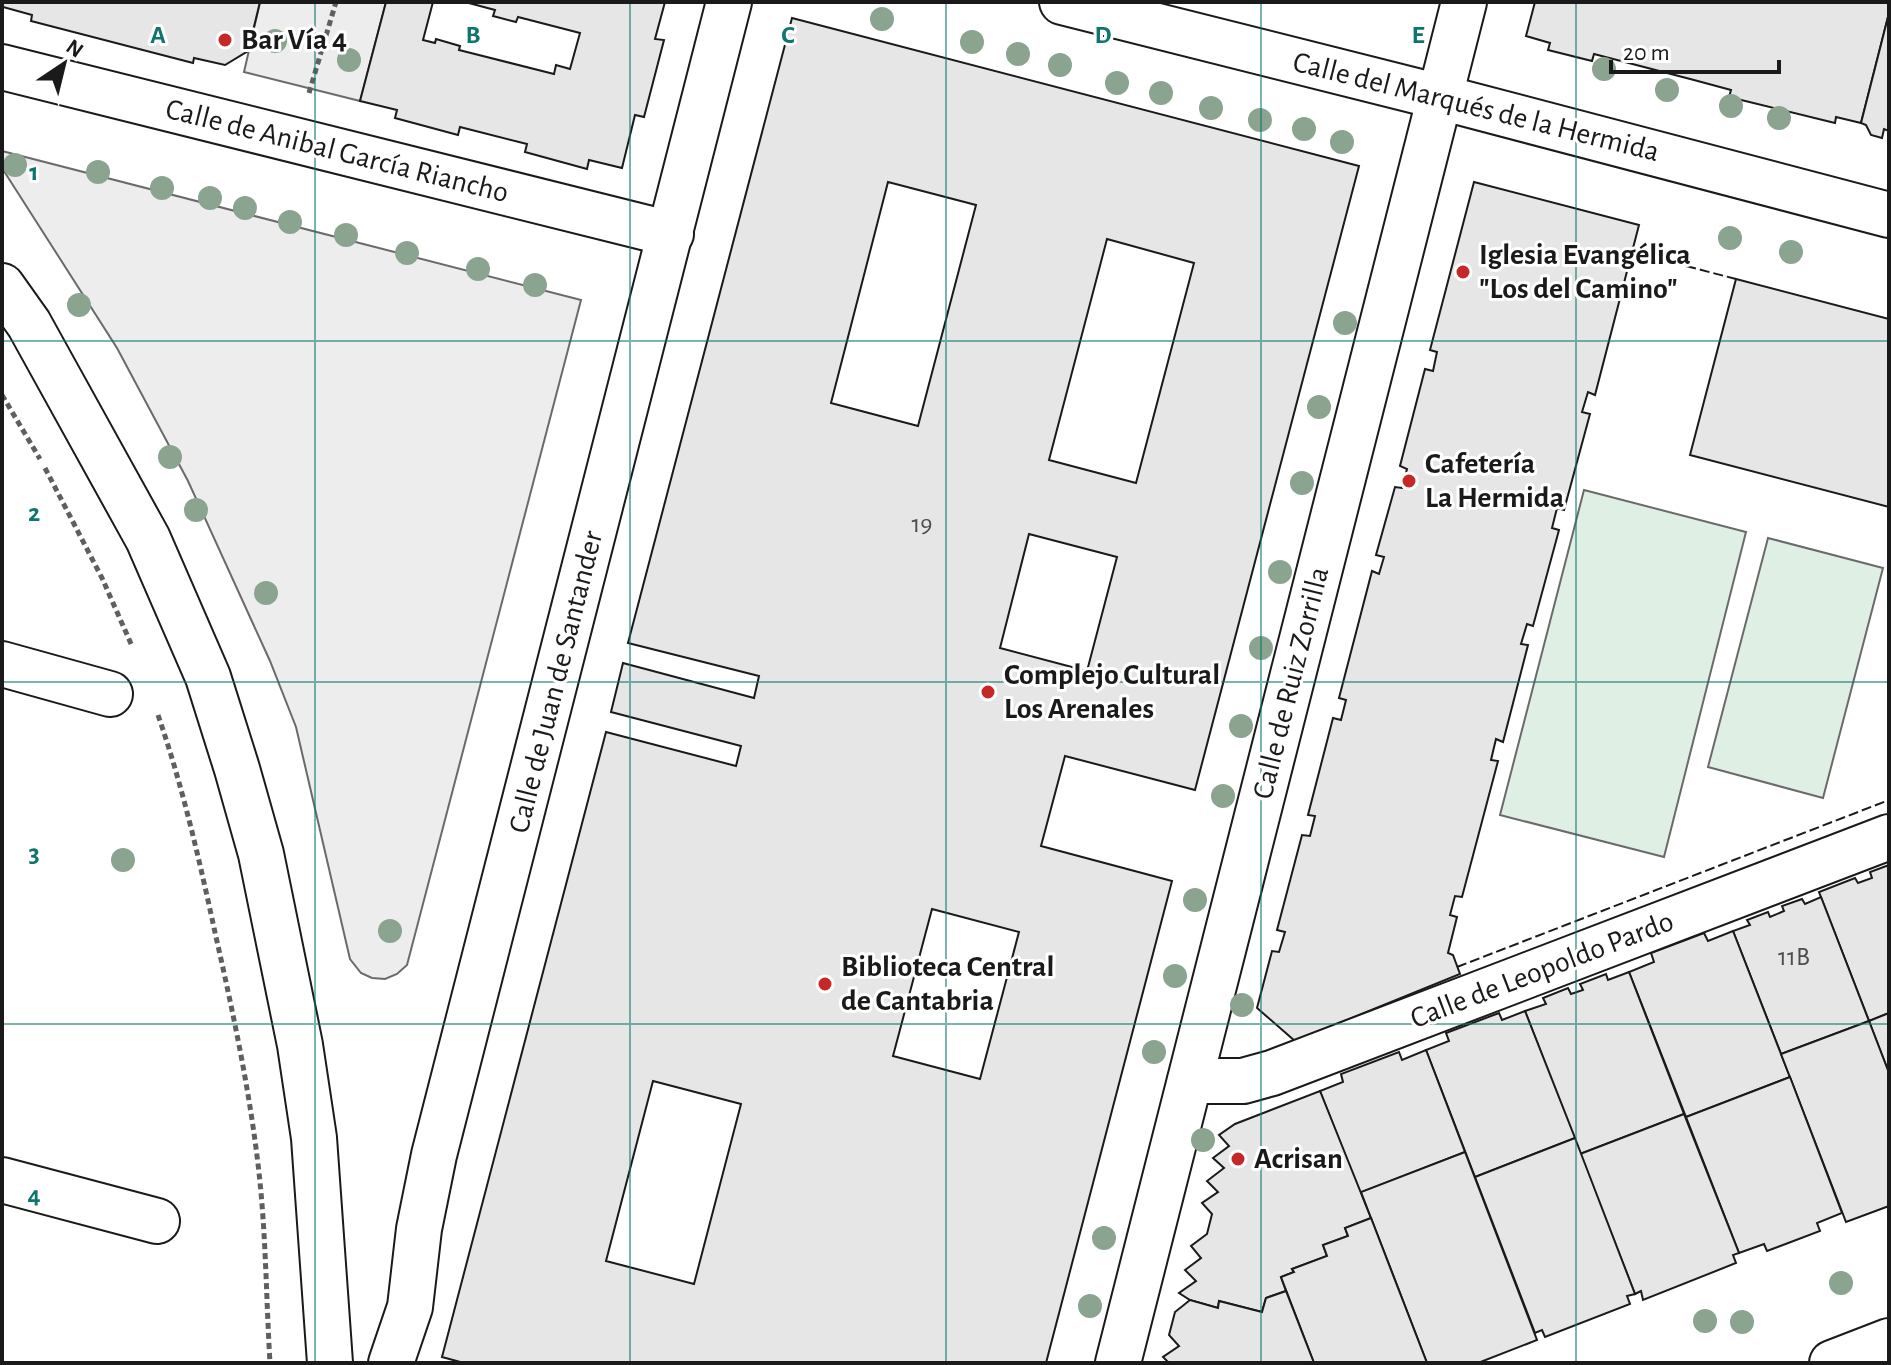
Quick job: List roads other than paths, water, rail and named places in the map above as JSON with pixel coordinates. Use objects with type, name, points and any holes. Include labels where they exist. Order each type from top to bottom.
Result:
[{"type":"street","name":"Calle de Juan de Santander","points":[[391,1363],[410,1307],[419,1229],[434,1155],[729,2]]},
{"type":"street","name":"Calle del Marqués de la Hermida","points":[[1062,2],[1889,215]]},
{"type":"street","name":"Calle de Ruiz Zorrilla","points":[[1118,1363],[1464,2]]},
{"type":"street","name":"Calle de Anibal García Riancho","points":[[2,67],[671,234]]},
{"type":"street","points":[[2,286],[29,324],[148,539],[208,677],[232,755],[261,854],[300,1045],[314,1138],[330,1363]]},
{"type":"street","points":[[2,664],[110,694]]},
{"type":"street","name":"Calle de Leopoldo Pardo","points":[[1190,1081],[1243,1081],[1272,1073],[1889,837]]},
{"type":"street","points":[[2,1180],[157,1221]]},
{"type":"street","points":[[1832,1363],[1889,1341]]},
{"type":"place","name":"Bar Vía 4","points":[[225,40]]},
{"type":"place","name":"Iglesia Evangélica \"Los del Camino\"","points":[[1463,272]]},
{"type":"place","name":"Cafetería La Hermida","points":[[1409,481]]},
{"type":"place","name":"Complejo Cultural Los Arenales","points":[[988,692]]},
{"type":"place","name":"Biblioteca Central de Cantabria","points":[[825,984]]},
{"type":"place","name":"Acrisan","points":[[1238,1159]]}]
